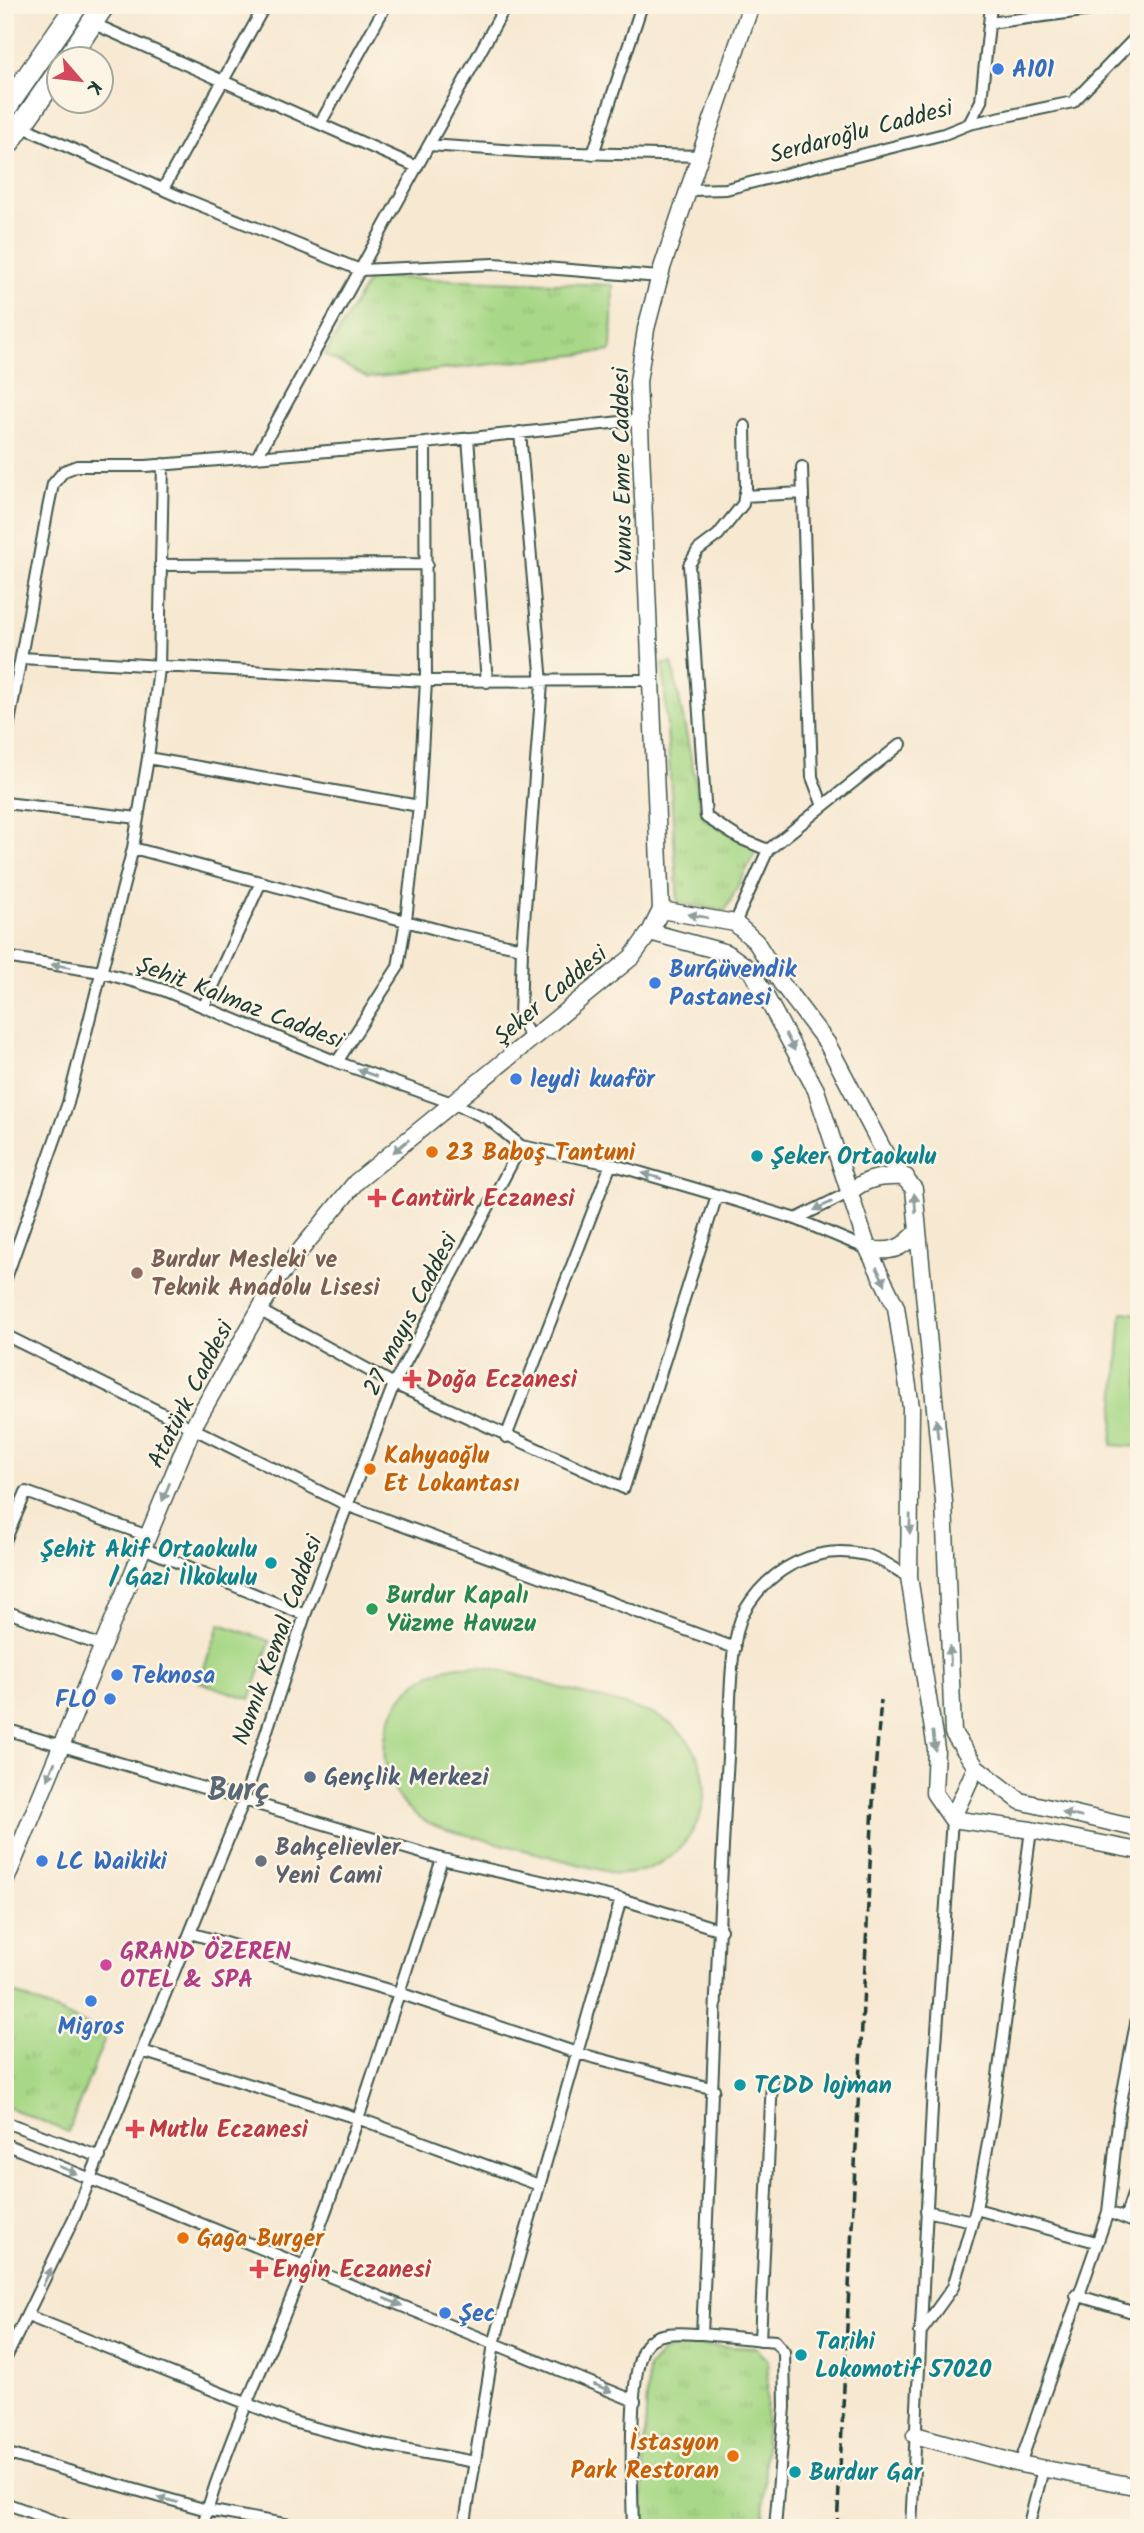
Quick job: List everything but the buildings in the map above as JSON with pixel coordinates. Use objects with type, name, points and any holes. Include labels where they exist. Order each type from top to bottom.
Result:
[{"type":"highway","points":[[5,109],[77,5]]},
{"type":"highway","points":[[76,46],[98,14]]},
{"type":"highway","points":[[5,148],[46,90]]},
{"type":"main road","name":"Yunus Emre Caddesi","points":[[661,910],[638,382],[646,329],[660,277],[751,5]]},
{"type":"main road","points":[[661,910],[735,923],[757,943],[782,984],[827,1043],[888,1159],[914,1189],[944,1502],[953,1733],[975,1767],[1020,1801],[1139,1829]]},
{"type":"main road","name":"Şeker Caddesi","points":[[455,1104],[632,957],[650,932],[661,910]]},
{"type":"main road","points":[[650,932],[727,953],[752,971],[816,1090],[868,1249],[896,1307],[911,1407],[909,1577],[936,1749],[934,1793],[952,1819],[1031,1830],[1139,1851]]},
{"type":"main road","name":"Atatürk Caddesi","points":[[5,1882],[193,1427],[259,1310],[284,1269],[356,1182],[455,1104]]},
{"type":"main road","points":[[850,1192],[863,1181],[888,1176],[906,1177]]},
{"type":"main road","points":[[868,1249],[888,1252],[903,1247],[918,1231]]},
{"type":"main road","points":[[952,1819],[975,1767]]},
{"type":"main road","points":[[915,2435],[1020,2464],[1139,2487]]},
{"type":"street","points":[[163,190],[265,5]]},
{"type":"street","points":[[320,124],[386,5]]},
{"type":"street","points":[[258,455],[506,5]]},
{"type":"street","points":[[593,154],[642,5]]},
{"type":"street","name":"Serdaroğlu Caddesi","points":[[691,190],[726,189],[944,134],[969,124],[981,101],[991,5]]},
{"type":"street","points":[[989,23],[1095,7],[1130,5]]},
{"type":"street","points":[[98,14],[222,80],[417,167]]},
{"type":"street","points":[[969,124],[1073,102],[1139,34]]},
{"type":"street","points":[[21,125],[163,190],[360,270],[494,264],[660,277]]},
{"type":"street","points":[[429,145],[593,154],[702,156]]},
{"type":"street","points":[[5,745],[54,484],[64,471],[77,466],[105,468],[425,443],[639,419]]},
{"type":"street","points":[[745,426],[743,504],[718,535],[698,550],[689,565],[691,622],[706,817],[739,838],[768,850]]},
{"type":"street","points":[[520,432],[542,683],[522,948],[520,1017],[531,1040]]},
{"type":"street","points":[[468,438],[486,682]]},
{"type":"street","points":[[337,1062],[398,967],[406,920],[419,806],[426,681],[425,443]]},
{"type":"street","points":[[5,1281],[68,1103],[138,818],[159,668],[163,464]]},
{"type":"street","points":[[802,467],[812,777],[823,806]]},
{"type":"street","points":[[744,496],[803,493]]},
{"type":"street","points":[[160,565],[427,564]]},
{"type":"street","points":[[21,658],[159,668],[426,681],[542,683],[653,680]]},
{"type":"street","points":[[735,923],[768,850],[901,744]]},
{"type":"street","points":[[148,758],[419,806]]},
{"type":"street","points":[[5,803],[138,818]]},
{"type":"street","points":[[132,848],[454,934],[522,948]]},
{"type":"street","points":[[204,1006],[261,881]]},
{"type":"street","name":"Şehit Kalmaz Caddesi","points":[[5,957],[101,972],[204,1006],[337,1062],[455,1104],[488,1119],[521,1146]]},
{"type":"street","points":[[521,1146],[611,1164],[717,1195],[796,1219],[868,1249]]},
{"type":"street","name":"27 mayıs Caddesi","points":[[349,1506],[394,1384],[521,1146]]},
{"type":"street","points":[[506,1437],[611,1164]]},
{"type":"street","points":[[796,1219],[850,1192]]},
{"type":"street","points":[[259,1310],[394,1384],[506,1437],[624,1488],[717,1195]]},
{"type":"street","points":[[5,1335],[349,1506],[735,1648]]},
{"type":"street","points":[[5,1541],[8,1526],[26,1492],[145,1542],[305,1615]]},
{"type":"street","name":"Namık Kemal Caddesi","points":[[5,2360],[75,2218],[244,1800],[305,1615],[349,1506]]},
{"type":"street","points":[[702,2334],[735,1648],[744,1611],[772,1578],[799,1558],[834,1553],[867,1555],[909,1577]]},
{"type":"street","points":[[5,1611],[102,1646]]},
{"type":"street","points":[[5,1729],[442,1859],[621,1899],[721,1930]]},
{"type":"street","points":[[911,2528],[926,2211],[952,1819]]},
{"type":"street","points":[[920,2333],[953,2287],[976,2208],[992,2121],[1031,1830]]},
{"type":"street","points":[[202,2528],[247,2404],[305,2266],[360,2119],[442,1859]]},
{"type":"street","points":[[464,2528],[494,2344],[621,1899]]},
{"type":"street","points":[[190,1933],[399,1993],[577,2053],[714,2089]]},
{"type":"street","points":[[1020,2464],[1076,2295],[1108,2212],[1119,2113],[1139,2009]]},
{"type":"street","points":[[142,2051],[360,2119],[539,2185]]},
{"type":"street","points":[[761,2340],[772,2080]]},
{"type":"street","points":[[5,2122],[100,2157]]},
{"type":"street","points":[[5,2144],[635,2401]]},
{"type":"street","points":[[1125,2218],[1139,2177]]},
{"type":"street","points":[[976,2208],[1097,2242]]},
{"type":"street","points":[[926,2211],[972,2221]]},
{"type":"street","points":[[1108,2212],[1139,2224]]},
{"type":"street","points":[[1076,2295],[1139,2314]]},
{"type":"street","points":[[28,2316],[293,2422],[376,2444],[475,2462]]},
{"type":"street","points":[[633,2528],[636,2372],[645,2345],[656,2336],[702,2334],[775,2341],[784,2352],[785,2407],[775,2528]]},
{"type":"street","points":[[5,2453],[207,2510],[307,2528]]},
{"type":"street","points":[[1028,2528],[1043,2469]]},
{"type":"street","points":[[5,2503],[73,2528]]},
{"type":"green space","points":[[370,277],[613,285],[611,351],[368,378],[325,355]]},
{"type":"green space","points":[[672,663],[703,818],[757,849],[725,911],[678,903],[663,664]]},
{"type":"green space","points":[[1122,1312],[1139,1314],[1139,1447],[1112,1445]]},
{"type":"green space","points":[[220,1624],[270,1641],[250,1699],[199,1682]]},
{"type":"green space","points":[[459,1666],[486,1667],[512,1673],[619,1703],[659,1717],[673,1726],[696,1753],[704,1776],[704,1801],[697,1824],[683,1844],[665,1860],[642,1871],[616,1874],[444,1829],[416,1814],[397,1793],[386,1768],[385,1742],[392,1715],[406,1693],[429,1675]]},
{"type":"green space","points":[[5,1989],[107,2033],[68,2132],[5,2106]]},
{"type":"green space","points":[[687,2345],[756,2348],[768,2360],[763,2528],[641,2528],[648,2368],[663,2352]]},
{"type":"railway","points":[[837,2528],[874,1784],[881,1700]]},
{"type":"place","name":"A101","points":[[998,69]]},
{"type":"place","name":"BurGüvendik Pastanesi","points":[[655,983]]},
{"type":"place","name":"leydi kuaför","points":[[516,1079]]},
{"type":"place","name":"23 Baboş Tantuni","points":[[432,1152]]},
{"type":"place","name":"Şeker Ortaokulu","points":[[757,1156]]},
{"type":"place","name":"Cantürk Eczanesi","points":[[377,1198]]},
{"type":"place","name":"Burdur Mesleki ve Teknik Anadolu Lisesi","points":[[137,1273]]},
{"type":"place","name":"Doğa Eczanesi","points":[[412,1379]]},
{"type":"place","name":"Kahyaoğlu Et Lokantası","points":[[370,1469]]},
{"type":"place","name":"Şehit Akif Ortaokulu / Gazi İlkokulu","points":[[271,1563]]},
{"type":"place","name":"Burdur Kapalı Yüzme Havuzu","points":[[372,1609]]},
{"type":"place","name":"Teknosa","points":[[117,1675]]},
{"type":"place","name":"FLO","points":[[110,1699]]},
{"type":"place","name":"Gençlik Merkezi","points":[[310,1777]]},
{"type":"place","name":"LC Waikiki","points":[[42,1861]]},
{"type":"place","name":"Bahçelievler Yeni Cami","points":[[261,1861]]},
{"type":"place","name":"GRAND ÖZEREN OTEL & SPA","points":[[106,1965]]},
{"type":"place","name":"Migros","points":[[91,2001]]},
{"type":"place","name":"TCDD lojman","points":[[740,2085]]},
{"type":"place","name":"Mutlu Eczanesi","points":[[135,2129]]},
{"type":"place","name":"Gaga Burger","points":[[183,2238]]},
{"type":"place","name":"Engin Eczanesi","points":[[259,2269]]},
{"type":"place","name":"Şec","points":[[445,2313]]},
{"type":"place","name":"Tarihi Lokomotif 57020","points":[[801,2355]]},
{"type":"place","name":"İstasyon Park Restoran","points":[[733,2456]]},
{"type":"place","name":"Burdur Gar","points":[[795,2472]]},
{"type":"district","name":"Burç","points":[[239,1789]]}]
